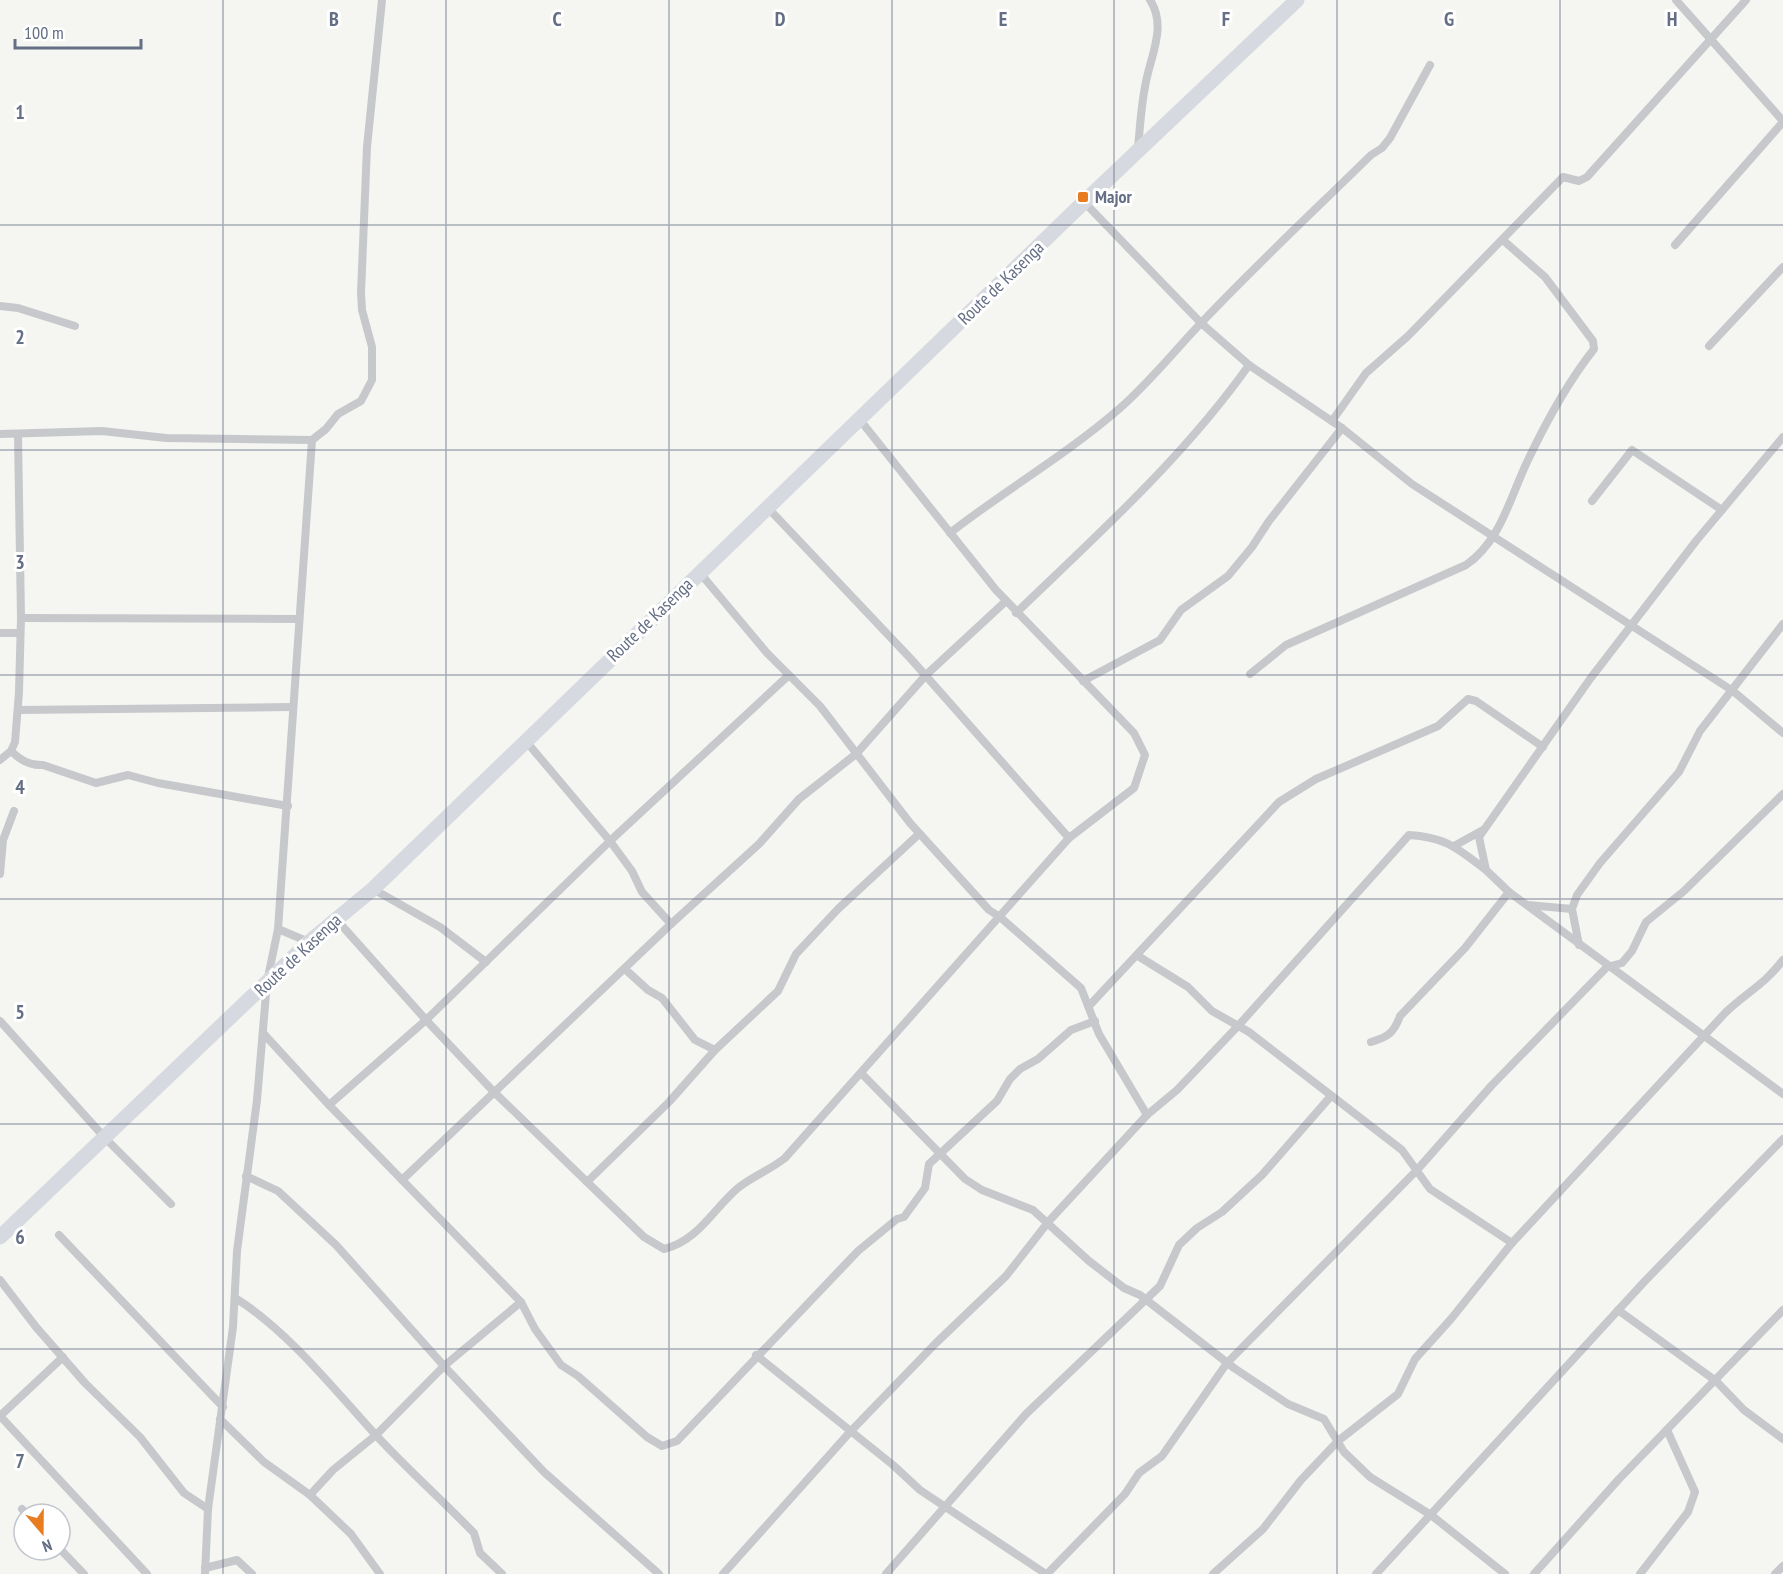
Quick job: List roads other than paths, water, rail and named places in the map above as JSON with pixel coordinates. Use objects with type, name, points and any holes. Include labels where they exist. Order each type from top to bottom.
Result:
[{"type":"highway","name":"Route de Kasenga","points":[[0,1236],[309,942],[374,889],[525,740],[1297,0]]},
{"type":"street","points":[[0,434],[102,431],[166,438],[312,440],[326,429],[338,414],[361,401],[372,380],[372,347],[362,310],[361,293],[367,147],[382,0]]},
{"type":"street","points":[[1137,153],[1145,86],[1158,28],[1158,20],[1150,0]]},
{"type":"street","points":[[1675,246],[1783,121],[1676,0]]},
{"type":"street","points":[[1332,421],[1372,367],[1408,336],[1504,241],[1563,177],[1579,181],[1587,177],[1746,0]]},
{"type":"street","points":[[950,533],[990,501],[1118,411],[1162,369],[1201,323],[1371,155],[1385,145],[1430,65]]},
{"type":"street","points":[[1084,202],[1201,323],[1249,365],[1342,428],[1412,484],[1733,691],[1783,733]]},
{"type":"street","points":[[1250,674],[1286,645],[1466,565],[1478,557],[1495,536],[1528,459],[1580,366],[1594,349],[1593,341],[1545,277],[1504,241]]},
{"type":"street","points":[[1709,346],[1783,267]]},
{"type":"street","points":[[0,306],[18,308],[75,326]]},
{"type":"street","points":[[1016,612],[1137,496],[1184,447],[1214,414],[1249,365]]},
{"type":"street","points":[[336,919],[494,1092],[644,1237],[664,1249],[678,1246],[715,1214],[737,1189],[757,1175],[771,1170],[785,1158],[1069,838],[1134,788],[1145,755],[1134,733],[1006,601],[860,420]]},
{"type":"street","points":[[1083,681],[1160,640],[1181,610],[1228,576],[1342,428]]},
{"type":"street","points":[[0,760],[11,751],[15,742],[18,710],[21,618],[18,435]]},
{"type":"street","points":[[1486,870],[1479,837],[1590,679],[1722,510],[1783,437]]},
{"type":"street","points":[[252,1574],[244,1564],[233,1559],[205,1571],[208,1509],[223,1407],[235,1298],[237,1251],[257,1100],[267,982],[278,929],[312,440]]},
{"type":"street","points":[[1592,501],[1632,450],[1722,510]]},
{"type":"street","points":[[768,508],[926,675],[1069,838]]},
{"type":"street","points":[[700,573],[767,653],[820,706],[919,834],[989,910],[1076,982],[1089,1006],[1102,1041],[1147,1115]]},
{"type":"street","points":[[402,1180],[626,970],[671,924],[750,853],[799,799],[856,754],[926,675],[1006,601]]},
{"type":"street","points":[[21,618],[298,619]]},
{"type":"street","points":[[1580,945],[1572,909],[1577,895],[1599,863],[1679,772],[1700,731],[1783,624]]},
{"type":"street","points":[[0,633],[20,633]]},
{"type":"street","points":[[329,1105],[426,1020],[610,841],[789,675]]},
{"type":"street","points":[[1089,1006],[1138,956],[1279,801],[1316,779],[1438,726],[1468,699],[1476,701],[1543,747]]},
{"type":"street","points":[[18,710],[292,707]]},
{"type":"street","points":[[525,740],[610,841],[632,871],[642,892],[671,924]]},
{"type":"street","points":[[11,751],[19,759],[36,766],[43,765],[87,782],[104,782],[128,775],[158,783],[288,806]]},
{"type":"street","points":[[756,1356],[893,1465],[920,1490],[1046,1574],[1125,1494],[1139,1473],[1162,1456],[1227,1363],[1417,1170],[1485,1092],[1607,967],[1623,963],[1632,951],[1646,922],[1684,891],[1783,794]]},
{"type":"street","points":[[0,874],[3,840],[14,811]]},
{"type":"street","points":[[1454,846],[1485,829]]},
{"type":"street","points":[[587,1182],[669,1102],[715,1050],[778,991],[796,954],[838,909],[919,834]]},
{"type":"street","points":[[723,1574],[850,1432],[936,1343],[1006,1276],[1048,1221],[1147,1115],[1177,1090],[1238,1026],[1409,835],[1433,836],[1454,846],[1486,870],[1525,905],[1607,967],[1783,1094]]},
{"type":"street","points":[[374,889],[440,927],[486,963]]},
{"type":"street","points":[[1371,1042],[1387,1038],[1395,1029],[1400,1016],[1465,948],[1509,892]]},
{"type":"street","points":[[1525,905],[1572,909]]},
{"type":"street","points":[[278,929],[309,942]]},
{"type":"street","points":[[1138,956],[1188,987],[1212,1011],[1238,1026],[1402,1150],[1430,1188],[1512,1243]]},
{"type":"street","points":[[1213,1574],[1263,1529],[1300,1480],[1338,1441],[1398,1394],[1415,1359],[1451,1320],[1512,1243],[1740,999],[1767,981],[1783,960]]},
{"type":"street","points":[[626,970],[648,990],[662,998],[695,1040],[715,1050]]},
{"type":"street","points":[[0,1021],[105,1138],[171,1204]]},
{"type":"street","points":[[263,1033],[329,1105],[521,1302],[535,1329],[561,1365],[578,1376],[647,1437],[662,1446],[677,1441],[858,1251],[897,1219],[904,1217],[925,1188],[929,1164],[938,1153],[957,1141],[997,1101],[1010,1079],[1020,1069],[1038,1059],[1071,1030],[1095,1022]]},
{"type":"street","points":[[861,1073],[965,1179],[982,1190],[1025,1206],[1048,1221],[1089,1261],[1124,1288],[1140,1294],[1227,1363],[1288,1404],[1324,1419],[1344,1452],[1370,1477],[1394,1489],[1431,1515],[1505,1574]]},
{"type":"street","points":[[886,1574],[1026,1414],[1160,1286],[1179,1245],[1197,1228],[1222,1212],[1262,1175],[1331,1096]]},
{"type":"street","points":[[1376,1574],[1618,1310],[1783,1139]]},
{"type":"street","points":[[246,1176],[278,1191],[336,1245],[444,1366],[544,1472],[659,1574]]},
{"type":"street","points":[[59,1235],[223,1407]]},
{"type":"street","points":[[0,1280],[63,1357],[140,1437],[184,1493],[208,1509]]},
{"type":"street","points":[[235,1298],[258,1314],[288,1342],[376,1435],[474,1533],[480,1553],[502,1574]]},
{"type":"street","points":[[310,1495],[333,1470],[376,1435],[444,1366],[521,1302]]},
{"type":"street","points":[[1618,1310],[1716,1381],[1744,1410],[1783,1439]]},
{"type":"street","points":[[1538,1573],[1666,1430],[1783,1310]]},
{"type":"street","points":[[63,1357],[0,1416],[147,1574]]},
{"type":"street","points":[[220,1419],[264,1462],[310,1495],[351,1534],[380,1574]]},
{"type":"street","points":[[1640,1574],[1688,1512],[1695,1492],[1666,1430]]},
{"type":"street","points":[[72,1562],[84,1574]]},
{"type":"street","points":[[1775,1574],[1783,1566]]},
{"type":"place","name":"Major","points":[[1083,197]]}]
